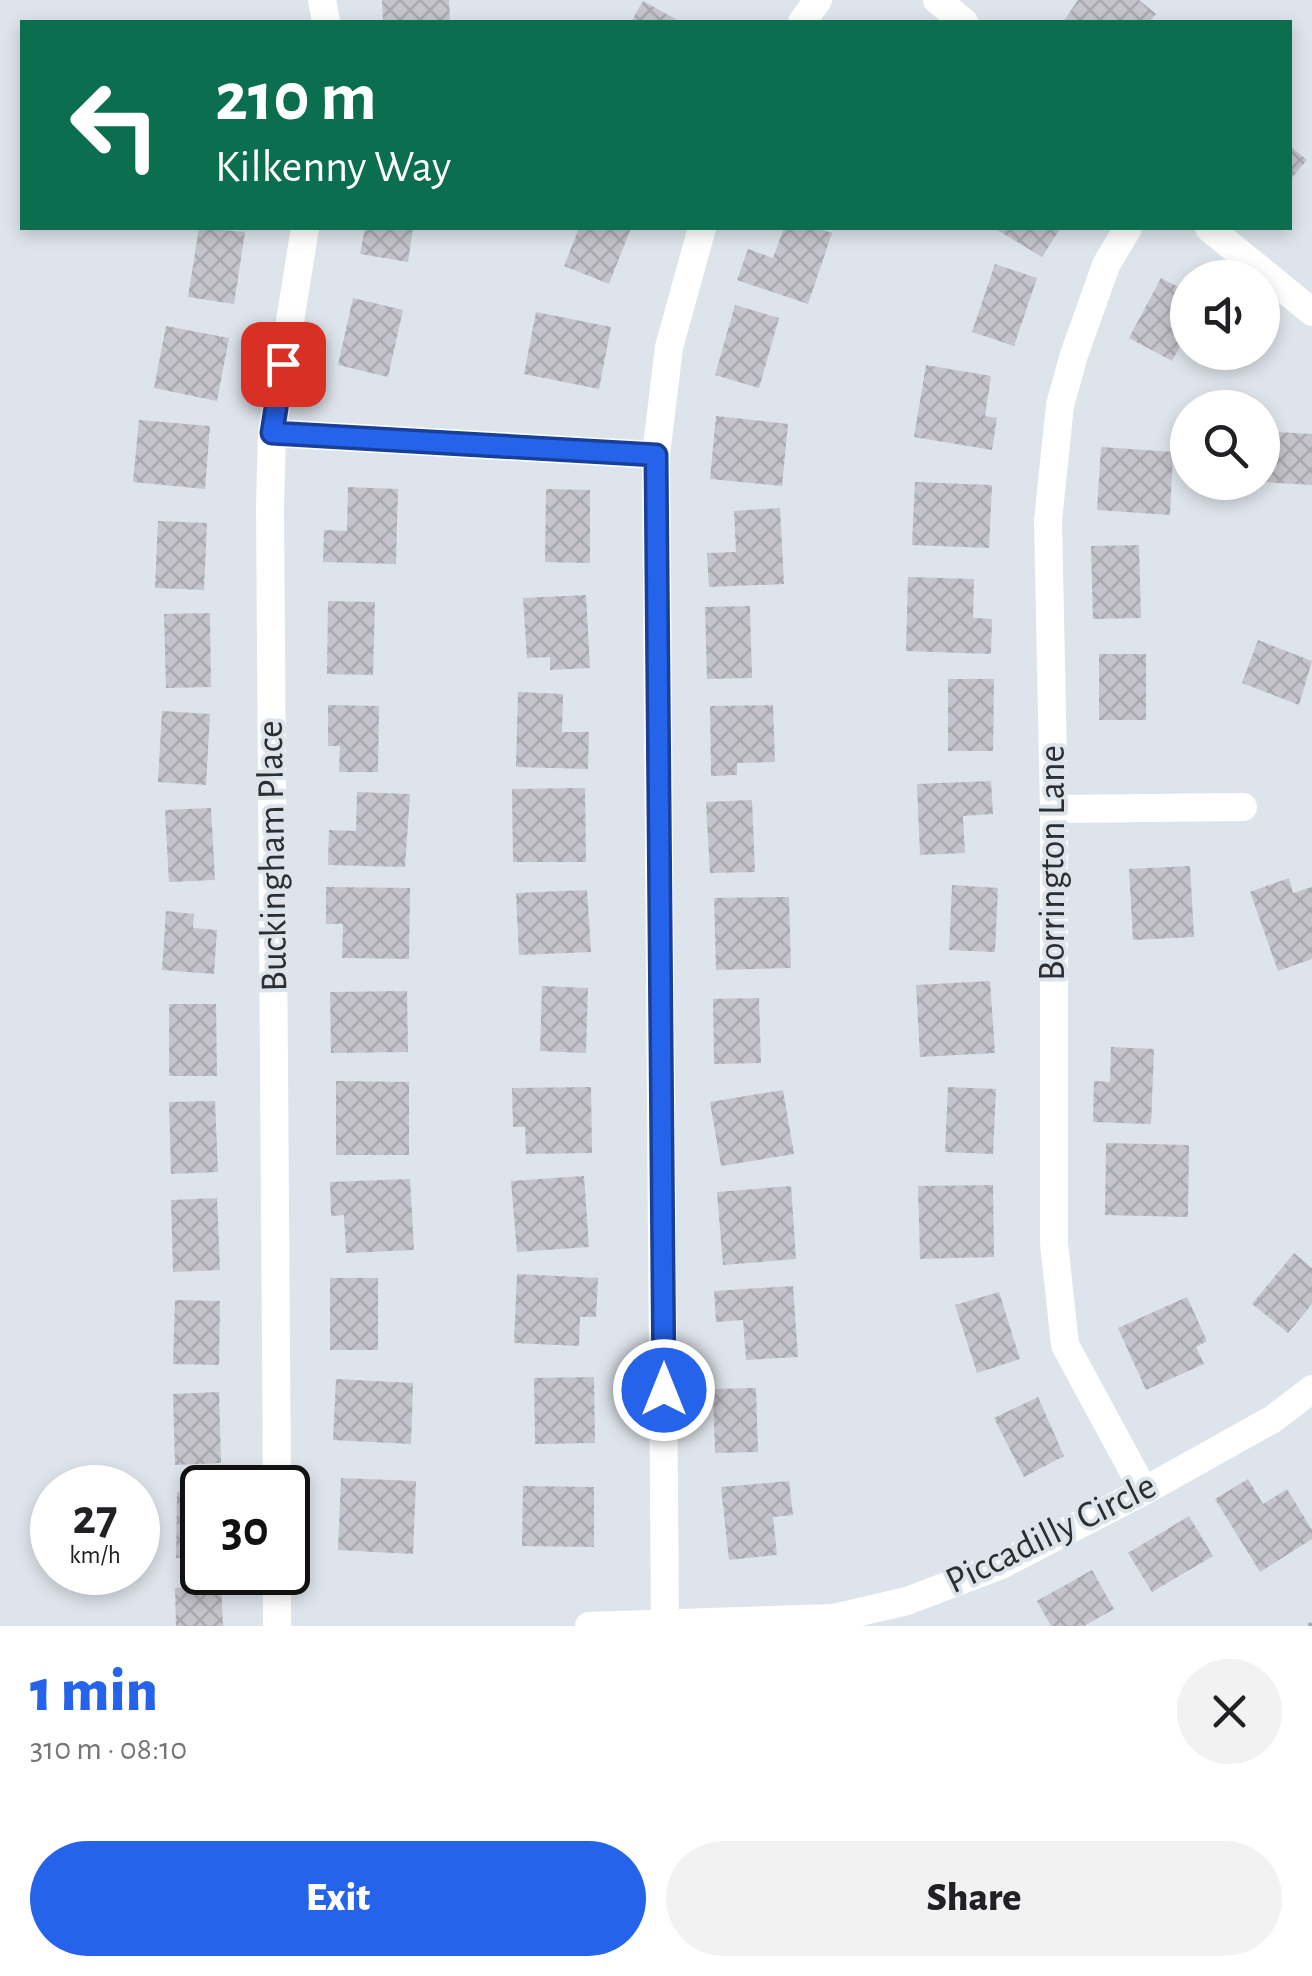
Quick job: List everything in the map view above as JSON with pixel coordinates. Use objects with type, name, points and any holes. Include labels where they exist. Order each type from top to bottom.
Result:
[{"type":"street","points":[[937,0],[962,20]]},
{"type":"street","name":"Buckingham Place","points":[[277,1465],[268,612],[272,433],[305,230]]},
{"type":"street","points":[[665,1626],[656,455],[669,347],[701,230]]},
{"type":"street","name":"Borrington Lane","points":[[1127,230],[1090,307],[1060,405],[1048,521],[1054,809],[1056,1299],[1065,1346],[1077,1373],[1144,1491]]},
{"type":"street","points":[[1211,230],[1312,312]]},
{"type":"street","points":[[272,433],[656,455]]},
{"type":"street","points":[[1054,809],[1243,807]]},
{"type":"street","name":"Piccadilly Circle","points":[[589,1626],[834,1618],[908,1601],[999,1566],[1144,1491],[1273,1419],[1312,1389]]},
{"type":"street","points":[[277,1595],[277,1626]]},
{"type":"building","points":[[382,0],[449,0],[450,20],[383,20]]},
{"type":"building","points":[[1078,0],[1139,0],[1156,14],[1151,20],[1064,20]]},
{"type":"building","points":[[643,1],[677,20],[632,20]]},
{"type":"building","points":[[1292,148],[1307,160],[1292,178]]},
{"type":"building","points":[[199,230],[245,232],[234,304],[188,297]]},
{"type":"building","points":[[365,230],[413,230],[408,262],[360,254]]},
{"type":"building","points":[[578,230],[630,230],[609,284],[564,266]]},
{"type":"building","points":[[783,230],[832,233],[808,304],[737,280],[748,249],[773,258]]},
{"type":"building","points":[[997,230],[1059,230],[1042,257]]},
{"type":"building","points":[[995,264],[1037,278],[1014,346],[972,332]]},
{"type":"building","points":[[1161,278],[1170,283],[1170,360],[1129,338]]},
{"type":"building","points":[[353,298],[403,310],[388,377],[338,365]]},
{"type":"building","points":[[735,305],[779,318],[759,388],[715,375]]},
{"type":"building","points":[[536,312],[611,327],[599,389],[524,374]]},
{"type":"building","points":[[166,326],[229,338],[217,401],[154,388]]},
{"type":"building","points":[[926,365],[991,376],[985,416],[997,418],[992,450],[914,437]]},
{"type":"building","points":[[716,416],[788,424],[782,486],[710,479]]},
{"type":"building","points":[[139,420],[210,426],[205,489],[133,482]]},
{"type":"building","points":[[1280,432],[1312,434],[1312,485],[1280,483]]},
{"type":"building","points":[[1101,447],[1170,452],[1170,515],[1097,510]]},
{"type":"building","points":[[915,482],[992,485],[989,548],[912,545]]},
{"type":"building","points":[[348,487],[398,489],[396,564],[323,562],[324,530],[347,531]]},
{"type":"building","points":[[546,489],[590,490],[590,563],[545,562]]},
{"type":"building","points":[[780,508],[784,584],[709,587],[707,553],[736,552],[734,511]]},
{"type":"building","points":[[158,521],[207,523],[204,590],[155,588]]},
{"type":"building","points":[[1139,545],[1141,618],[1093,619],[1091,546]]},
{"type":"building","points":[[908,577],[974,579],[973,618],[992,619],[991,654],[906,651]]},
{"type":"building","points":[[586,595],[590,668],[550,670],[550,657],[527,658],[523,598]]},
{"type":"building","points":[[328,601],[375,602],[373,675],[327,674]]},
{"type":"building","points":[[750,606],[752,678],[707,679],[705,607]]},
{"type":"building","points":[[210,613],[211,687],[166,688],[164,614]]},
{"type":"building","points":[[1258,640],[1312,661],[1299,705],[1242,683]]},
{"type":"building","points":[[1099,654],[1146,654],[1146,720],[1099,720]]},
{"type":"building","points":[[948,679],[994,679],[993,751],[948,751]]},
{"type":"building","points":[[518,692],[563,694],[562,732],[589,732],[588,769],[516,767]]},
{"type":"building","points":[[328,705],[379,706],[378,772],[339,772],[340,746],[328,746]]},
{"type":"building","points":[[773,705],[775,762],[737,763],[737,775],[711,776],[710,706]]},
{"type":"building","points":[[162,711],[210,714],[206,785],[158,782]]},
{"type":"building","points":[[991,781],[993,814],[963,816],[965,853],[920,855],[917,784]]},
{"type":"building","points":[[585,788],[586,862],[513,862],[512,789]]},
{"type":"building","points":[[357,792],[410,794],[405,867],[328,865],[329,830],[356,831]]},
{"type":"building","points":[[752,800],[755,872],[710,873],[706,802]]},
{"type":"building","points":[[211,808],[215,880],[169,882],[165,810]]},
{"type":"building","points":[[1190,866],[1194,937],[1133,940],[1129,869]]},
{"type":"building","points":[[1289,878],[1293,893],[1312,887],[1312,959],[1278,971],[1250,892]]},
{"type":"building","points":[[952,885],[998,888],[995,952],[949,950]]},
{"type":"building","points":[[326,887],[410,888],[409,959],[342,958],[343,924],[326,924]]},
{"type":"building","points":[[587,890],[591,952],[519,955],[516,893]]},
{"type":"building","points":[[789,897],[791,968],[716,970],[714,898]]},
{"type":"building","points":[[166,911],[194,914],[193,928],[217,930],[214,974],[162,970]]},
{"type":"building","points":[[990,981],[995,1053],[920,1057],[916,985]]},
{"type":"building","points":[[542,986],[588,988],[586,1053],[540,1051]]},
{"type":"building","points":[[407,991],[408,1052],[331,1053],[330,992]]},
{"type":"building","points":[[759,998],[761,1063],[714,1064],[713,999]]},
{"type":"building","points":[[169,1004],[216,1004],[217,1076],[169,1076]]},
{"type":"building","points":[[1111,1047],[1154,1049],[1151,1124],[1093,1122],[1094,1081],[1110,1082]]},
{"type":"building","points":[[336,1081],[409,1082],[409,1155],[336,1155]]},
{"type":"building","points":[[591,1087],[592,1153],[526,1154],[525,1127],[513,1127],[512,1088]]},
{"type":"building","points":[[948,1087],[996,1089],[993,1154],[945,1152]]},
{"type":"building","points":[[783,1090],[794,1154],[721,1166],[710,1102]]},
{"type":"building","points":[[215,1101],[218,1172],[171,1174],[169,1102]]},
{"type":"building","points":[[1106,1143],[1189,1145],[1188,1217],[1105,1215]]},
{"type":"building","points":[[584,1176],[589,1247],[517,1252],[511,1181]]},
{"type":"building","points":[[410,1179],[414,1250],[346,1253],[344,1215],[331,1216],[330,1182]]},
{"type":"building","points":[[993,1185],[994,1257],[920,1259],[918,1186]]},
{"type":"building","points":[[791,1186],[796,1259],[723,1265],[717,1192]]},
{"type":"building","points":[[217,1198],[220,1270],[173,1272],[171,1200]]},
{"type":"building","points":[[1294,1253],[1312,1268],[1312,1304],[1288,1333],[1252,1304]]},
{"type":"building","points":[[517,1274],[598,1278],[596,1317],[580,1317],[579,1346],[514,1343]]},
{"type":"building","points":[[330,1278],[378,1278],[378,1350],[330,1350]]},
{"type":"building","points":[[793,1286],[798,1357],[746,1360],[743,1320],[716,1322],[714,1291]]},
{"type":"building","points":[[999,1292],[1020,1359],[977,1373],[955,1305]]},
{"type":"building","points":[[1187,1297],[1207,1341],[1196,1347],[1204,1364],[1146,1390],[1118,1328]]},
{"type":"building","points":[[175,1300],[220,1301],[219,1365],[173,1364]]},
{"type":"building","points":[[594,1377],[595,1443],[535,1444],[534,1378]]},
{"type":"building","points":[[336,1379],[413,1383],[411,1444],[333,1440]]},
{"type":"building","points":[[756,1388],[758,1452],[715,1453],[713,1389]]},
{"type":"building","points":[[219,1392],[221,1463],[175,1465],[173,1394]]},
{"type":"building","points":[[1038,1397],[1064,1456],[1024,1477],[994,1418]]},
{"type":"building","points":[[341,1478],[416,1481],[413,1554],[338,1550]]},
{"type":"building","points":[[1248,1479],[1263,1504],[1287,1489],[1312,1530],[1312,1539],[1260,1572],[1215,1499]]},
{"type":"building","points":[[789,1481],[793,1515],[773,1517],[777,1555],[729,1560],[721,1487]]},
{"type":"building","points":[[523,1486],[594,1487],[594,1547],[522,1546]]},
{"type":"building","points":[[177,1492],[180,1558],[176,1558]]},
{"type":"building","points":[[1189,1516],[1213,1556],[1152,1592],[1128,1553]]},
{"type":"building","points":[[1092,1570],[1114,1609],[1084,1626],[1051,1626],[1037,1601]]},
{"type":"building","points":[[175,1588],[180,1588],[180,1595],[221,1595],[223,1626],[176,1626]]},
{"type":"route","points":[[283,364],[272,433],[656,455],[664,1390]]}]
